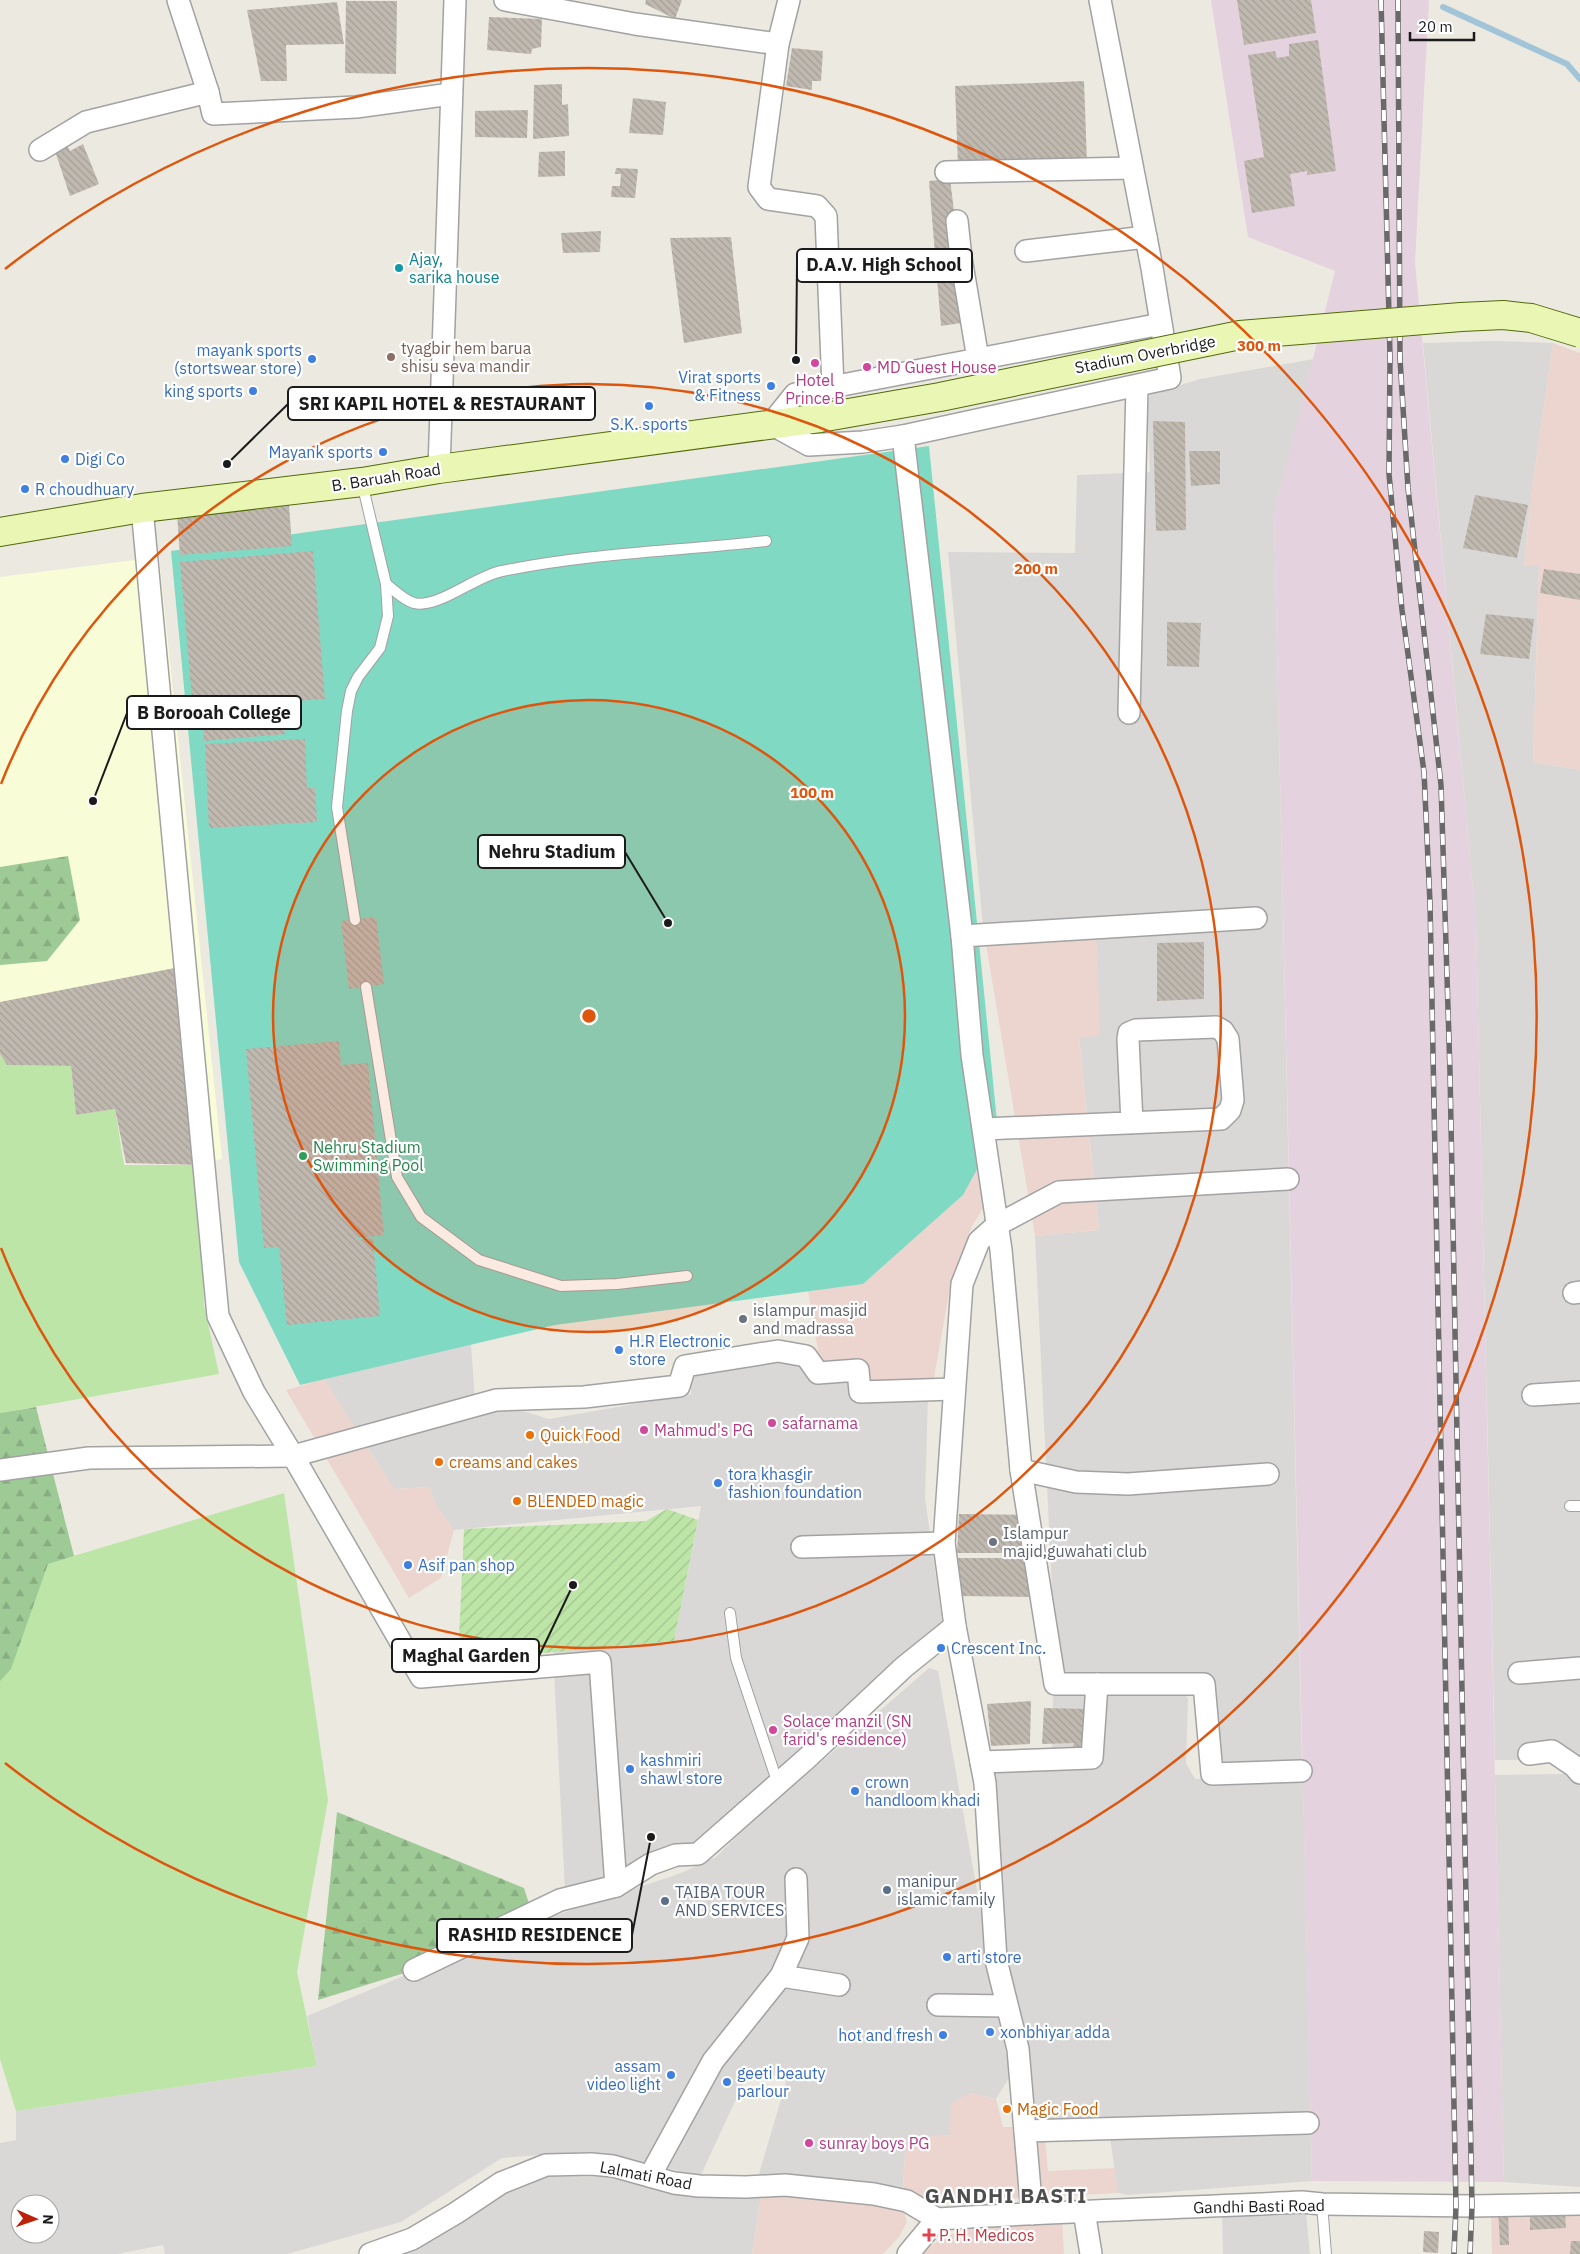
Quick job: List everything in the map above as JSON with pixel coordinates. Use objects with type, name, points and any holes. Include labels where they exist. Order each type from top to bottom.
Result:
[{"type":"main road","name":"Stadium Overbridge","points":[[772,424],[820,418],[940,396],[1240,335],[1503,315],[1530,318],[1580,333]]},
{"type":"main road","name":"B. Baruah Road","points":[[0,532],[142,508],[362,482],[439,469],[772,424]]},
{"type":"street","points":[[178,0],[208,92],[212,114],[356,107],[451,94]]},
{"type":"street","points":[[439,469],[455,0]]},
{"type":"street","points":[[505,0],[635,24],[778,44]]},
{"type":"street","points":[[789,0],[778,44],[759,187],[768,199],[817,206],[826,216],[829,247],[833,387]]},
{"type":"street","points":[[1100,0],[1146,237],[1161,324],[1170,378],[903,436],[863,442],[809,445],[772,424],[795,394],[1161,324]]},
{"type":"street","points":[[40,150],[86,122],[208,92]]},
{"type":"street","points":[[946,172],[1132,168]]},
{"type":"street","points":[[957,221],[961,258],[978,359]]},
{"type":"street","points":[[1026,251],[1146,237]]},
{"type":"street","points":[[1130,713],[1137,386]]},
{"type":"street","points":[[903,436],[962,936],[972,1056],[1001,1250],[1021,1470],[1055,1684],[1204,1684],[1212,1774],[1300,1771]]},
{"type":"street","points":[[142,508],[218,1316],[254,1392],[421,1677],[600,1662],[616,1886]]},
{"type":"street","points":[[962,936],[1256,918]]},
{"type":"street","points":[[984,1129],[1132,1123],[1221,1119],[1230,1110],[1233,1100],[1228,1039],[1223,1031],[1216,1027],[1136,1030],[1130,1032],[1128,1039],[1132,1123]]},
{"type":"street","points":[[1032,2214],[1018,2049],[996,1960],[985,1783],[955,1626],[944,1543],[962,1284],[979,1241],[997,1225],[1060,1192],[1288,1179]]},
{"type":"street","points":[[0,1470],[89,1458],[293,1456],[496,1400],[584,1397],[679,1386],[685,1366],[778,1351],[806,1356],[818,1373],[858,1370],[860,1392],[954,1390]]},
{"type":"street","points":[[1533,1394],[1580,1392]]},
{"type":"street","points":[[1021,1470],[1076,1482],[1128,1484],[1268,1474]]},
{"type":"street","points":[[802,1547],[944,1543]]},
{"type":"street","points":[[414,1970],[560,1900],[616,1886],[651,1864],[676,1855],[698,1854],[778,1784],[904,1667],[955,1626]]},
{"type":"street","points":[[1519,1673],[1580,1668]]},
{"type":"street","points":[[981,1762],[1092,1758],[1097,1684]]},
{"type":"street","points":[[1529,1754],[1552,1751],[1574,1766],[1580,1773]]},
{"type":"street","points":[[650,2176],[713,2061],[781,1976],[798,1938],[796,1879]]},
{"type":"street","points":[[781,1976],[839,1985]]},
{"type":"street","points":[[938,2005],[1007,2006]]},
{"type":"street","points":[[1025,2131],[1308,2123]]},
{"type":"street","name":"Lalmati Road","points":[[370,2254],[412,2239],[456,2214],[501,2183],[546,2165],[591,2164],[613,2166],[674,2183],[700,2186],[785,2186],[874,2194],[907,2201],[938,2219]]},
{"type":"street","name":"Gandhi Basti Road","points":[[938,2219],[1302,2202],[1322,2204],[1472,2206],[1580,2204]]},
{"type":"street","points":[[1084,2211],[1091,2254]]},
{"type":"street","points":[[908,2254],[938,2219]]},
{"type":"lane","points":[[355,920],[337,807],[346,711],[351,691],[358,677],[380,648],[388,616],[386,584],[362,482]]},
{"type":"lane","points":[[386,584],[413,603],[428,604],[441,600],[478,579],[501,571],[600,556],[766,540]]},
{"type":"lane","points":[[366,987],[397,1177],[421,1217],[479,1260],[561,1286],[617,1284],[687,1276]]},
{"type":"lane","points":[[730,1613],[736,1658],[778,1784]]},
{"type":"lane","points":[[1322,2204],[1326,2254]]},
{"type":"shaded area","points":[[1211,0],[1429,0],[1415,262],[1476,922],[1504,2182],[1312,2181],[1274,514],[1335,271],[1248,237]]},
{"type":"shaded area","points":[[1495,341],[1553,343],[1533,481],[1524,565],[1539,566],[1533,762],[1580,770],[1580,1774],[1558,1760],[1495,1760],[1476,922],[1423,343]]},
{"type":"shaded area","points":[[1553,343],[1580,353],[1580,770],[1533,762],[1539,566],[1524,566],[1533,481]]},
{"type":"shaded area","points":[[1314,359],[1274,514],[1302,1766],[1222,1768],[1202,1695],[1056,1673],[1035,1236],[1099,1230],[1079,1036],[1100,1036],[983,927],[948,552],[1075,553],[1077,475],[1150,472],[1147,405],[1150,394],[1200,379]]},
{"type":"shaded area","points":[[159,557],[222,1159],[199,1165],[126,1163],[115,1109],[76,1115],[71,1066],[7,1065],[0,1054],[0,577]]},
{"type":"shaded area","points":[[1096,926],[1100,1036],[1079,1037],[1099,1230],[1035,1236],[983,927]]},
{"type":"shaded area","points":[[977,1168],[985,1205],[972,1226],[951,1282],[933,1384],[870,1386],[865,1361],[820,1363],[808,1291],[863,1284],[963,1195]]},
{"type":"shaded area","points":[[471,1344],[476,1412],[510,1407],[549,1419],[691,1394],[691,1376],[781,1361],[928,1396],[925,1497],[942,1621],[937,1632],[700,1843],[565,1892],[553,1650],[674,1641],[701,1506],[454,1530],[434,1502],[430,1487],[394,1489],[324,1379]]},
{"type":"shaded area","points":[[324,1379],[394,1489],[430,1487],[434,1502],[454,1530],[441,1578],[409,1598],[286,1390]]},
{"type":"shaded area","points":[[929,1668],[938,1671],[1010,2076],[996,2099],[971,2093],[950,2135],[906,2139],[903,2187],[758,2177],[787,2079],[750,2069],[700,2177],[657,2165],[554,2154],[502,2158],[401,2222],[287,2254],[165,2254],[163,2245],[117,2254],[0,2254],[0,2143],[16,2140],[16,2111],[317,2066],[307,2016],[524,1926],[681,1873],[716,1857],[743,1830]]},
{"type":"shaded area","points":[[1053,1686],[1183,1691],[1188,1699],[1186,1763],[1195,1779],[1303,1778],[1312,2181],[1128,2195],[1118,2193],[1108,2124],[1029,2127],[983,1767],[1052,1760]]},
{"type":"shaded area","points":[[1565,1774],[1580,1786],[1580,2187],[1504,2182],[1495,1775]]},
{"type":"shaded area","points":[[971,2093],[996,2099],[1003,2127],[1044,2126],[1048,2171],[1115,2168],[1118,2193],[926,2203],[917,2197],[903,2187],[906,2139],[950,2135],[951,2103]]},
{"type":"shaded area","points":[[550,2176],[606,2177],[761,2196],[752,2254],[397,2254],[526,2181]]},
{"type":"shaded area","points":[[761,2196],[841,2198],[904,2211],[907,2222],[899,2237],[883,2254],[752,2254]]},
{"type":"shaded area","points":[[1491,2211],[1580,2211],[1580,2254],[1492,2254]]},
{"type":"shaded area","points":[[1306,2212],[1310,2254],[1223,2254],[1222,2214]]},
{"type":"shaded area","points":[[1062,2217],[1064,2254],[919,2254],[938,2241],[965,2228]]},
{"type":"green space","points":[[929,446],[998,1131],[963,1195],[863,1284],[555,1325],[300,1385],[239,1262],[171,551]]},
{"type":"green space","points":[[68,856],[80,920],[47,961],[0,965],[0,867]]},
{"type":"green space","points":[[0,1054],[7,1065],[71,1066],[76,1115],[115,1109],[124,1165],[199,1165],[204,1305],[219,1374],[0,1413]]},
{"type":"green space","points":[[36,1407],[74,1556],[48,1564],[11,1669],[0,1681],[0,1413]]},
{"type":"green space","points":[[284,1493],[328,1800],[297,1972],[317,2066],[16,2111],[0,2059],[0,1578]]},
{"type":"green space","points":[[667,1509],[698,1520],[674,1641],[458,1661],[464,1529],[646,1521]]},
{"type":"green space","points":[[337,1812],[524,1888],[532,1913],[414,1970],[318,2000]]},
{"type":"building","points":[[646,0],[682,0],[675,19],[645,4]]},
{"type":"building","points":[[1237,0],[1311,0],[1316,33],[1244,45]]},
{"type":"building","points":[[346,1],[397,1],[396,74],[345,73]]},
{"type":"building","points":[[337,2],[344,44],[286,45],[287,81],[261,81],[247,10]]},
{"type":"building","points":[[489,17],[542,19],[541,47],[532,49],[531,54],[487,50]]},
{"type":"building","points":[[1318,40],[1336,171],[1307,175],[1307,171],[1290,174],[1295,206],[1252,213],[1244,161],[1264,157],[1248,55],[1275,51],[1277,58],[1289,56],[1289,44]]},
{"type":"building","points":[[792,48],[823,51],[821,81],[812,81],[812,90],[786,86]]},
{"type":"building","points":[[1084,81],[1087,162],[958,167],[955,86]]},
{"type":"building","points":[[562,84],[562,105],[568,104],[569,136],[533,139],[534,85]]},
{"type":"building","points":[[633,98],[666,102],[663,135],[629,133]]},
{"type":"building","points":[[528,110],[527,138],[475,137],[475,111]]},
{"type":"building","points":[[83,144],[99,184],[70,196],[55,151],[67,145],[70,151]]},
{"type":"building","points":[[565,151],[565,176],[538,177],[539,152]]},
{"type":"building","points":[[616,168],[638,169],[635,198],[611,197],[612,186],[620,186],[621,174],[615,174]]},
{"type":"building","points":[[950,179],[968,322],[941,326],[929,181]]},
{"type":"building","points":[[601,231],[600,252],[563,253],[561,233]]},
{"type":"building","points":[[731,237],[742,333],[684,343],[670,238]]},
{"type":"building","points":[[1153,421],[1185,422],[1186,530],[1156,531]]},
{"type":"building","points":[[1189,451],[1220,451],[1220,484],[1191,486]]},
{"type":"building","points":[[1475,495],[1528,505],[1517,558],[1463,548]]},
{"type":"building","points":[[289,505],[292,546],[180,555],[177,514]]},
{"type":"building","points":[[313,551],[325,699],[283,702],[286,734],[204,741],[201,709],[193,709],[180,562]]},
{"type":"building","points":[[1544,569],[1580,574],[1580,600],[1540,593]]},
{"type":"building","points":[[1486,614],[1534,619],[1529,659],[1480,654]]},
{"type":"building","points":[[1167,622],[1201,623],[1199,667],[1167,666]]},
{"type":"building","points":[[305,739],[307,788],[315,788],[317,822],[209,828],[205,744]]},
{"type":"building","points":[[376,917],[384,984],[349,989],[341,921]]},
{"type":"building","points":[[1204,942],[1204,999],[1157,1001],[1157,943]]},
{"type":"building","points":[[185,966],[199,1165],[126,1163],[115,1109],[76,1115],[71,1066],[7,1065],[0,1054],[0,1002]]},
{"type":"building","name":"Nehru Stadium Swimming Pool","points":[[339,1041],[341,1065],[368,1063],[384,1235],[358,1238],[357,1240],[373,1238],[380,1316],[287,1325],[279,1247],[264,1248],[246,1049]]},
{"type":"building","points":[[959,1514],[1033,1515],[1031,1553],[957,1553]]},
{"type":"building","points":[[958,1558],[1032,1558],[1030,1597],[958,1596]]},
{"type":"building","points":[[1031,1701],[1030,1744],[991,1746],[987,1704]]},
{"type":"building","points":[[1044,1708],[1087,1709],[1083,1750],[1072,1750],[1074,1743],[1042,1744]]},
{"type":"building","points":[[1508,2207],[1509,2245],[1500,2245],[1498,2208]]},
{"type":"building","points":[[1565,2212],[1566,2228],[1530,2230],[1530,2214]]},
{"type":"building","points":[[1424,2231],[1439,2232],[1438,2253],[1423,2252]]},
{"type":"building","points":[[1571,2241],[1580,2241],[1580,2254],[1570,2254]]},
{"type":"waterway","points":[[1443,7],[1567,64],[1580,79]]},
{"type":"railway","points":[[1381,0],[1390,356],[1389,474],[1402,610],[1424,772],[1430,903],[1456,2206],[1454,2254]]},
{"type":"railway","points":[[1398,0],[1400,359],[1408,488],[1441,785],[1450,1072],[1472,2206],[1470,2254]]},
{"type":"place","name":"Ajay, sarika house","points":[[399,268]]},
{"type":"place","name":"tyagbir hem barua shisu seva mandir","points":[[391,357]]},
{"type":"place","name":"mayank sports (stortswear store)","points":[[312,359]]},
{"type":"place","name":"D.A.V. High School","points":[[796,360]]},
{"type":"place","name":"Hotel Prince B","points":[[815,363]]},
{"type":"place","name":"MD Guest House","points":[[867,367]]},
{"type":"place","name":"Virat sports & Fitness","points":[[771,386]]},
{"type":"place","name":"king sports","points":[[253,391]]},
{"type":"place","name":"S.K. sports","points":[[649,406]]},
{"type":"place","name":"Mayank sports","points":[[383,452]]},
{"type":"place","name":"Digi Co","points":[[65,459]]},
{"type":"place","name":"SRI KAPIL HOTEL & RESTAURANT","points":[[227,464]]},
{"type":"place","name":"R choudhuary","points":[[25,489]]},
{"type":"place","name":"B Borooah College","points":[[93,801]]},
{"type":"place","name":"Nehru Stadium","points":[[668,923]]},
{"type":"place","name":"Nehru Stadium Swimming Pool","points":[[303,1156]]},
{"type":"place","name":"islampur masjid and madrassa","points":[[743,1319]]},
{"type":"place","name":"H.R Electronic store","points":[[619,1350]]},
{"type":"place","name":"safarnama","points":[[772,1423]]},
{"type":"place","name":"Mahmud's PG","points":[[644,1430]]},
{"type":"place","name":"Quick Food","points":[[530,1435]]},
{"type":"place","name":"creams and cakes","points":[[439,1462]]},
{"type":"place","name":"tora khasgir fashion foundation","points":[[718,1483]]},
{"type":"place","name":"BLENDED magic","points":[[517,1501]]},
{"type":"place","name":"Islampur majid,guwahati club","points":[[993,1542]]},
{"type":"place","name":"Asif pan shop","points":[[408,1565]]},
{"type":"place","name":"Maghal Garden","points":[[573,1585]]},
{"type":"place","name":"Crescent Inc.","points":[[941,1648]]},
{"type":"place","name":"Solace manzil (SN farid's residence)","points":[[773,1730]]},
{"type":"place","name":"kashmiri shawl store","points":[[630,1769]]},
{"type":"place","name":"crown handloom khadi","points":[[855,1791]]},
{"type":"place","name":"RASHID RESIDENCE","points":[[651,1837]]},
{"type":"place","name":"manipur islamic family","points":[[887,1890]]},
{"type":"place","name":"TAIBA TOUR AND SERVICES","points":[[665,1901]]},
{"type":"place","name":"arti store","points":[[947,1957]]},
{"type":"place","name":"xonbhiyar adda","points":[[990,2032]]},
{"type":"place","name":"hot and fresh","points":[[943,2035]]},
{"type":"place","name":"assam video light","points":[[671,2075]]},
{"type":"place","name":"geeti beauty parlour","points":[[727,2082]]},
{"type":"place","name":"Magic Food","points":[[1007,2109]]},
{"type":"place","name":"sunray boys PG","points":[[809,2143]]},
{"type":"place","name":"P. H. Medicos","points":[[929,2235]]},
{"type":"district","name":"GANDHI BASTI","points":[[1006,2196]]}]
